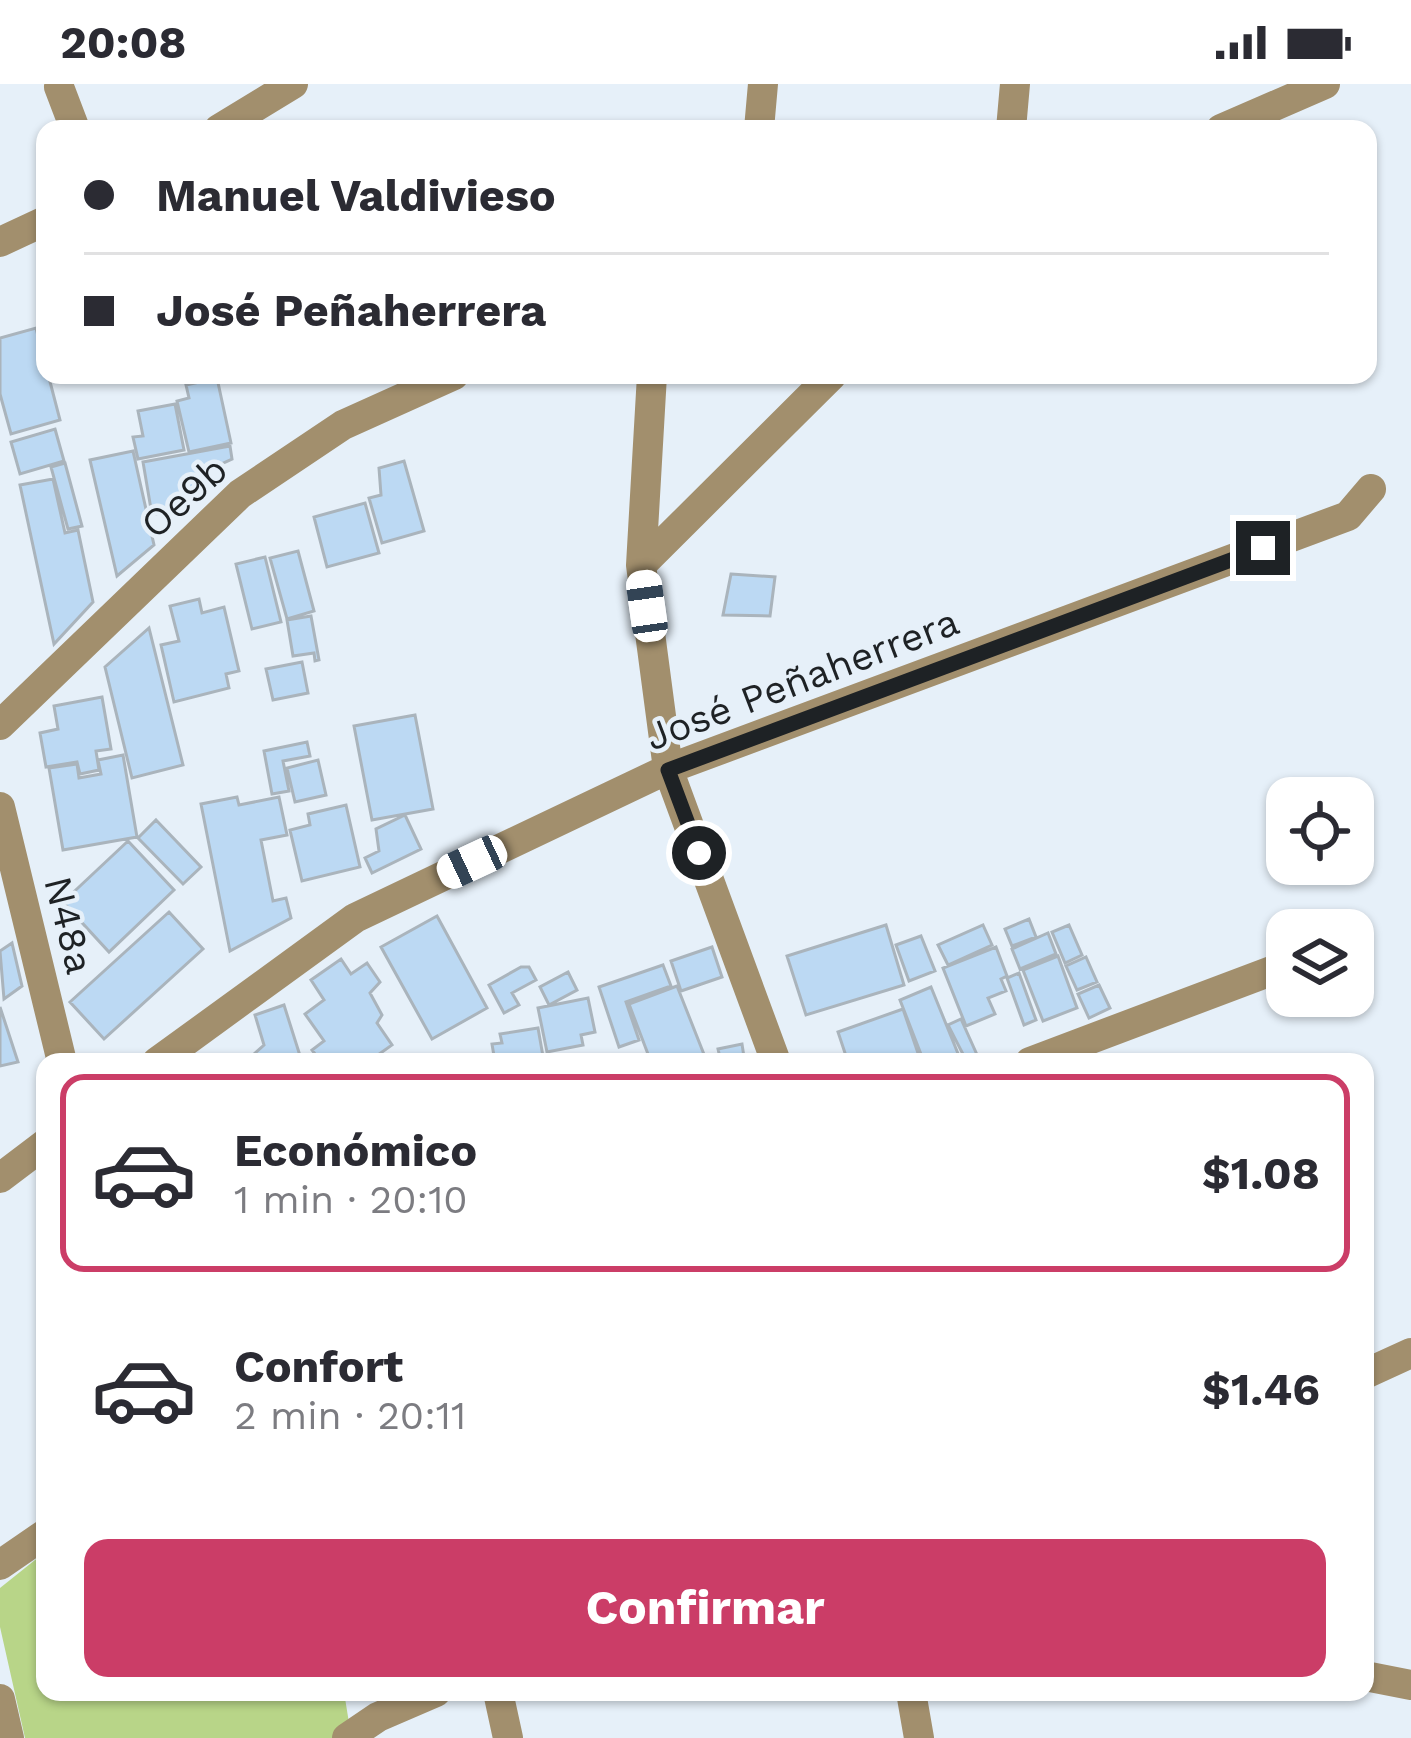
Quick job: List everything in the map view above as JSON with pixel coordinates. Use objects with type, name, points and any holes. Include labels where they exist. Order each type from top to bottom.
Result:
[{"type":"street","points":[[234,120],[293,84]]},
{"type":"street","points":[[761,120],[764,84]]},
{"type":"street","points":[[1012,120],[1015,84]]},
{"type":"street","points":[[1242,120],[1325,84]]},
{"type":"street","points":[[59,87],[72,120]]},
{"type":"street","points":[[0,242],[36,225]]},
{"type":"street","name":"Oe9b","points":[[0,725],[240,494],[343,425],[434,384]]},
{"type":"street","points":[[651,384],[641,565],[668,770],[773,1053]]},
{"type":"street","points":[[641,565],[823,384]]},
{"type":"street","name":"José Peñaherrera","points":[[169,1053],[355,918],[668,770],[1348,516],[1371,489]]},
{"type":"street","name":"N48a","points":[[0,807],[60,1053]]},
{"type":"street","points":[[1054,1053],[1266,973]]},
{"type":"street","points":[[0,1178],[36,1151]]},
{"type":"street","points":[[1374,1370],[1411,1353]]},
{"type":"street","points":[[0,1565],[36,1540]]},
{"type":"street","points":[[1374,1678],[1411,1685]]},
{"type":"street","points":[[0,1699],[9,1738]]},
{"type":"street","points":[[368,1722],[416,1701]]},
{"type":"street","points":[[500,1701],[508,1738]]},
{"type":"street","points":[[913,1701],[919,1738]]},
{"type":"green space","points":[[36,1559],[36,1701],[345,1701],[350,1729],[336,1738],[25,1738],[0,1627],[0,1588]]},
{"type":"building","points":[[36,328],[36,384],[51,384],[60,420],[11,434],[0,394],[0,338]]},
{"type":"building","points":[[218,384],[231,443],[189,452],[177,401],[189,398],[186,385]]},
{"type":"building","points":[[175,404],[184,450],[138,459],[133,437],[143,436],[138,411]]},
{"type":"building","points":[[55,429],[64,461],[20,474],[11,442]]},
{"type":"building","points":[[230,446],[232,459],[206,471],[206,481],[182,493],[185,509],[152,515],[143,462]]},
{"type":"building","points":[[133,451],[154,545],[117,576],[90,460]]},
{"type":"building","points":[[404,461],[424,531],[382,543],[369,498],[381,495],[379,468]]},
{"type":"building","points":[[65,463],[82,526],[68,529],[51,467]]},
{"type":"building","points":[[53,479],[65,533],[78,530],[93,602],[54,644],[20,485]]},
{"type":"building","points":[[365,503],[379,553],[327,567],[314,517]]},
{"type":"building","points":[[298,551],[314,611],[287,619],[270,558]]},
{"type":"building","points":[[265,557],[281,622],[252,629],[236,564]]},
{"type":"building","points":[[731,574],[775,577],[770,616],[723,615]]},
{"type":"building","points":[[199,599],[202,613],[224,607],[239,671],[226,674],[229,688],[174,702],[161,645],[179,641],[170,606]]},
{"type":"building","points":[[311,616],[319,660],[315,661],[314,653],[293,656],[287,620]]},
{"type":"building","points":[[149,628],[183,765],[132,778],[105,667]]},
{"type":"building","points":[[302,662],[308,693],[273,700],[266,669]]},
{"type":"building","points":[[102,697],[111,749],[96,751],[99,770],[80,774],[77,762],[46,767],[40,733],[58,729],[54,706]]},
{"type":"building","points":[[415,715],[433,809],[372,820],[354,726]]},
{"type":"building","points":[[307,742],[310,756],[283,761],[289,791],[272,794],[264,751]]},
{"type":"building","points":[[123,755],[137,837],[63,850],[49,768],[77,764],[79,778],[101,774],[98,760]]},
{"type":"building","points":[[318,760],[326,795],[295,802],[287,768]]},
{"type":"building","points":[[237,797],[239,805],[279,797],[287,835],[261,840],[273,901],[286,898],[291,918],[230,951],[201,804]]},
{"type":"building","points":[[346,805],[360,867],[302,881],[290,830],[310,825],[308,814]]},
{"type":"building","points":[[405,815],[421,849],[372,873],[365,858],[379,851],[376,829]]},
{"type":"building","points":[[156,820],[201,867],[183,884],[138,838]]},
{"type":"building","points":[[128,841],[174,890],[109,952],[63,902]]},
{"type":"building","points":[[169,912],[203,949],[104,1039],[70,1002]]},
{"type":"building","points":[[437,916],[487,1008],[432,1039],[381,947]]},
{"type":"building","points":[[1029,919],[1036,937],[1012,946],[1005,929]]},
{"type":"building","points":[[886,925],[904,985],[806,1015],[787,956]]},
{"type":"building","points":[[983,925],[992,945],[948,965],[938,945]]},
{"type":"building","points":[[1069,925],[1082,955],[1065,963],[1052,932]]},
{"type":"building","points":[[1048,933],[1056,954],[1020,969],[1012,949]]},
{"type":"building","points":[[921,936],[935,971],[909,981],[896,945]]},
{"type":"building","points":[[12,943],[22,986],[4,999],[0,951]]},
{"type":"building","points":[[712,947],[722,977],[681,991],[671,961]]},
{"type":"building","points":[[996,947],[1007,976],[1001,979],[1006,991],[988,998],[995,1014],[966,1026],[943,968]]},
{"type":"building","points":[[1058,956],[1077,1008],[1043,1021],[1023,970]]},
{"type":"building","points":[[1086,957],[1097,982],[1077,990],[1066,966]]},
{"type":"building","points":[[341,959],[351,974],[367,963],[380,982],[370,993],[382,1015],[377,1023],[392,1045],[381,1053],[314,1053],[312,1050],[324,1041],[305,1014],[324,1000],[311,980]]},
{"type":"building","points":[[663,965],[671,986],[626,1002],[639,1040],[619,1047],[599,987]]},
{"type":"building","points":[[529,967],[536,980],[512,993],[519,1005],[504,1013],[489,985]]},
{"type":"building","points":[[568,972],[577,990],[549,1005],[540,987]]},
{"type":"building","points":[[1019,973],[1036,1020],[1024,1025],[1007,978]]},
{"type":"building","points":[[1099,985],[1110,1008],[1089,1018],[1078,994]]},
{"type":"building","points":[[677,986],[703,1053],[648,1053],[629,1004]]},
{"type":"building","points":[[931,987],[958,1053],[921,1053],[900,1000]]},
{"type":"building","points":[[588,998],[595,1032],[581,1035],[583,1045],[547,1052],[538,1008]]},
{"type":"building","points":[[284,1005],[299,1053],[255,1053],[264,1045],[255,1015]]},
{"type":"building","points":[[0,1007],[18,1062],[0,1066]]},
{"type":"building","points":[[903,1009],[918,1053],[845,1053],[838,1032]]},
{"type":"building","points":[[961,1019],[976,1053],[962,1053],[948,1025]]},
{"type":"building","points":[[538,1028],[542,1053],[494,1053],[492,1044],[502,1043],[500,1034]]},
{"type":"building","points":[[742,1044],[743,1053],[719,1053],[718,1049]]},
{"type":"route","points":[[699,853],[668,770],[1263,548]]}]
